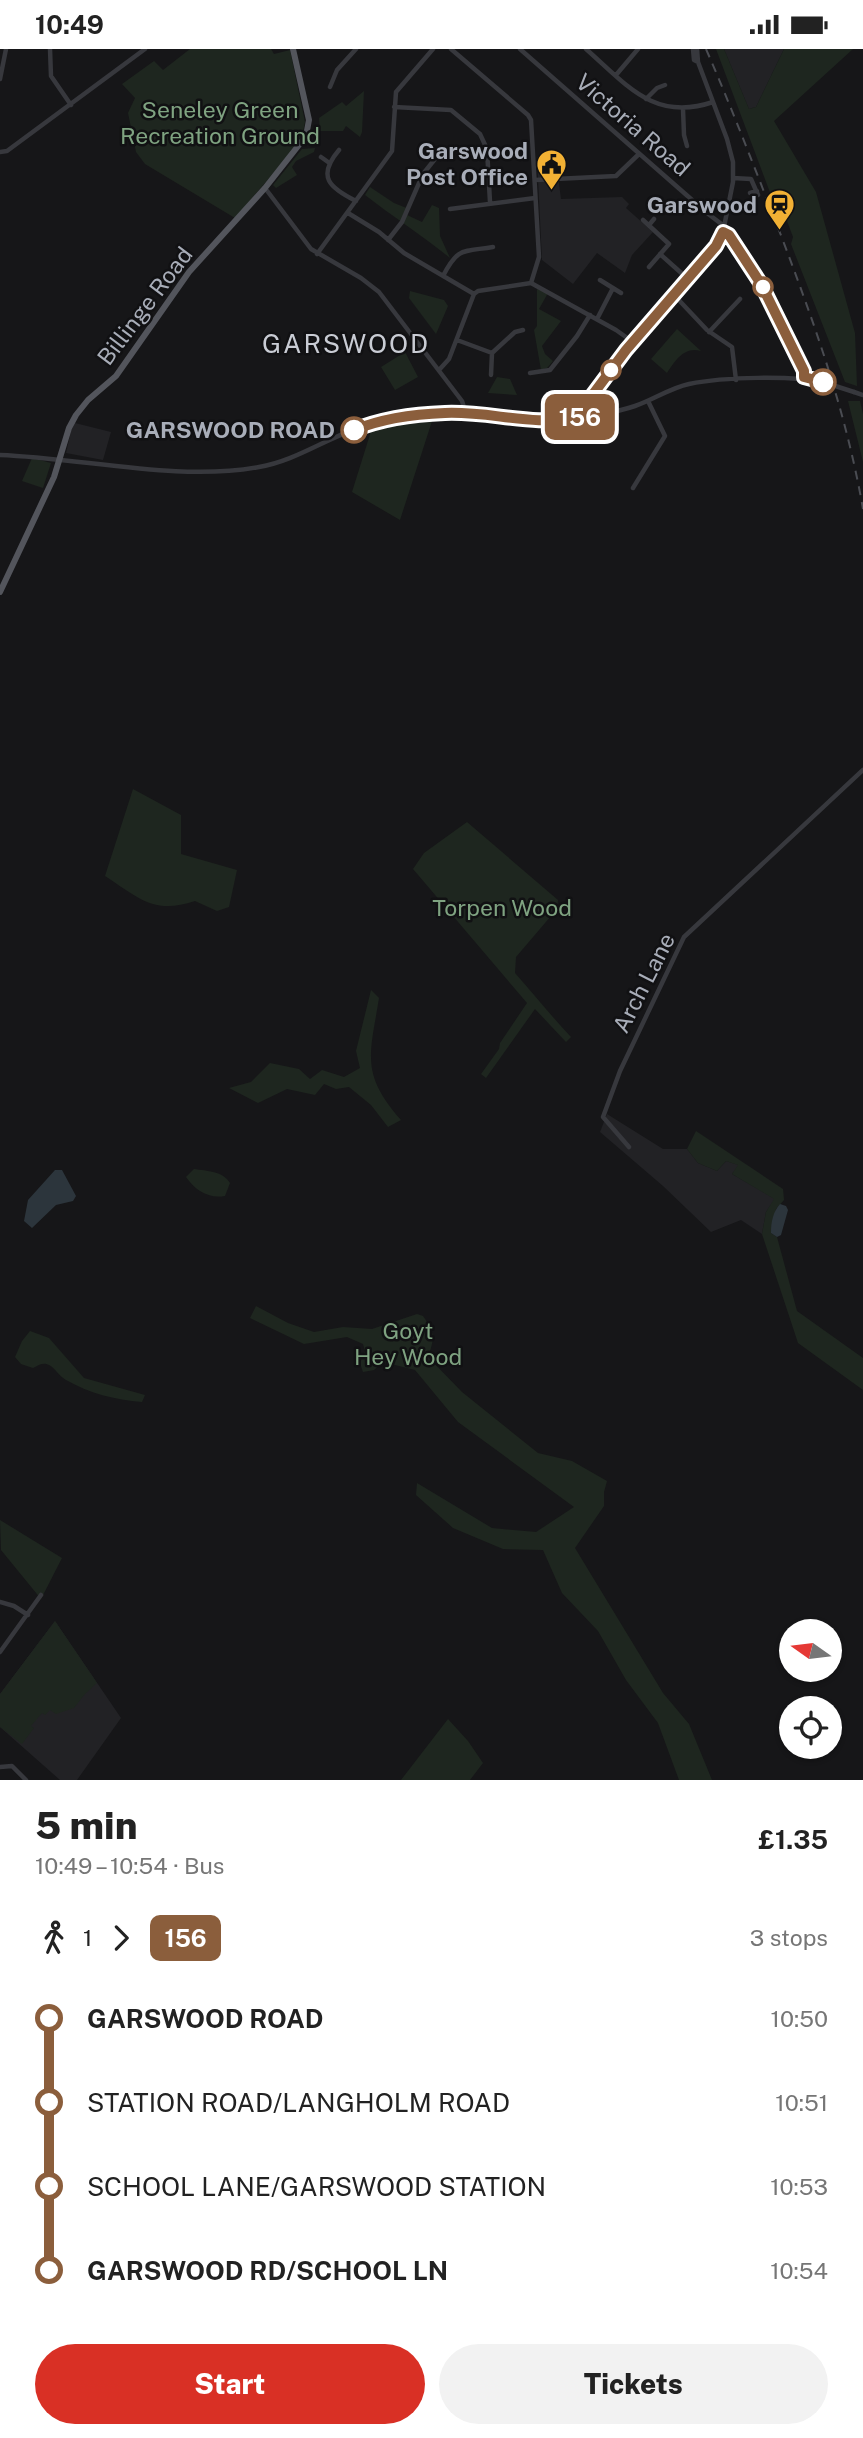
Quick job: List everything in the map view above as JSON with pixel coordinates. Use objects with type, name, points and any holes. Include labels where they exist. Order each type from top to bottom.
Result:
[{"type":"main road","name":"Billinge Road","points":[[0,592],[62,458],[69,428],[82,407],[116,376],[189,272],[300,146],[308,131],[307,112],[293,49]]},
{"type":"street","points":[[0,79],[6,49]]},
{"type":"street","points":[[50,49],[51,76],[71,104]]},
{"type":"street","points":[[0,152],[7,151],[145,49]]},
{"type":"street","points":[[326,79],[331,85],[337,70],[356,49]]},
{"type":"street","points":[[317,254],[391,151],[396,92],[433,49]]},
{"type":"street","points":[[451,49],[528,115],[533,128],[539,257],[531,283]]},
{"type":"street","name":"Victoria Road","points":[[520,49],[724,229],[761,284],[804,371],[804,377]]},
{"type":"street","points":[[586,49],[646,99],[682,109],[713,102]]},
{"type":"street","points":[[616,75],[638,49]]},
{"type":"street","points":[[581,417],[582,409],[633,342],[716,246],[724,229],[733,180],[731,151],[695,49]]},
{"type":"street","points":[[646,99],[662,84]]},
{"type":"street","points":[[394,107],[451,110],[480,134],[487,149],[490,202]]},
{"type":"street","points":[[682,109],[682,138],[687,146]]},
{"type":"street","points":[[339,150],[328,162],[327,175],[334,189],[356,201]]},
{"type":"street","points":[[388,240],[402,222],[423,174],[439,154]]},
{"type":"street","points":[[535,180],[615,176],[639,154]]},
{"type":"street","points":[[321,157],[328,162]]},
{"type":"street","points":[[733,180],[751,179],[758,193],[750,193]]},
{"type":"street","points":[[265,188],[305,244],[317,254],[362,278],[379,292],[462,401],[466,414]]},
{"type":"street","points":[[457,198],[458,207]]},
{"type":"street","points":[[450,209],[536,198]]},
{"type":"street","points":[[348,213],[379,232],[404,253],[474,294]]},
{"type":"street","points":[[649,225],[654,219]]},
{"type":"street","points":[[643,220],[669,244],[649,266]]},
{"type":"street","points":[[443,276],[455,255],[495,247]]},
{"type":"street","points":[[660,254],[688,279]]},
{"type":"street","points":[[600,280],[621,293]]},
{"type":"street","points":[[439,370],[449,359],[474,294],[478,291],[531,283],[633,342]]},
{"type":"street","points":[[597,319],[613,288]]},
{"type":"street","points":[[675,295],[709,332],[732,347],[736,380]]},
{"type":"street","points":[[709,332],[740,299]]},
{"type":"street","points":[[734,305],[739,310]]},
{"type":"street","points":[[550,370],[578,336],[590,315]]},
{"type":"street","points":[[512,326],[515,332]]},
{"type":"street","points":[[491,374],[492,353],[515,332],[523,330]]},
{"type":"street","points":[[457,340],[492,353]]},
{"type":"street","points":[[530,373],[557,369]]},
{"type":"street","points":[[0,455],[195,471],[259,467],[303,454],[368,425],[446,412],[543,422],[621,410],[687,384],[804,377],[863,395]]},
{"type":"street","points":[[633,488],[665,436],[648,401]]},
{"type":"street","name":"Arch Lane","points":[[629,1147],[603,1117],[620,1071],[684,937],[863,770]]},
{"type":"street","points":[[0,1652],[41,1595]]},
{"type":"street","points":[[0,1602],[14,1606],[28,1615]]},
{"type":"street","points":[[0,1767],[12,1766],[26,1780]]},
{"type":"shaded area","points":[[724,49],[784,49],[756,107],[749,109]]},
{"type":"shaded area","points":[[537,157],[550,158],[551,176],[558,176],[561,199],[622,197],[629,204],[626,208],[653,232],[632,255],[625,273],[597,253],[573,284],[542,260]]},
{"type":"shaded area","points":[[75,423],[111,432],[103,460],[66,453]]},
{"type":"shaded area","points":[[607,1114],[663,1149],[687,1149],[698,1163],[717,1171],[726,1161],[739,1165],[732,1174],[775,1199],[766,1212],[762,1234],[741,1220],[711,1232],[600,1132]]},
{"type":"shaded area","points":[[55,1170],[62,1170],[76,1196],[73,1201],[56,1205],[32,1228],[24,1221],[28,1200]]},
{"type":"shaded area","points":[[780,1204],[788,1210],[781,1235],[777,1237],[771,1233],[771,1225]]},
{"type":"shaded area","points":[[55,1621],[121,1718],[77,1780],[60,1780],[0,1727],[0,1694]]},
{"type":"green space","name":"Seneley Green Recreation Ground","points":[[190,49],[271,49],[274,54],[290,50],[305,122],[301,141],[235,218],[145,164],[136,152],[128,113],[135,98],[122,84],[154,61],[163,70]]},
{"type":"green space","points":[[716,49],[724,49],[749,109],[756,107],[784,49],[853,49],[774,121],[816,192],[855,333],[857,386],[845,382],[791,244],[793,237],[781,205],[774,203]]},
{"type":"green space","points":[[364,91],[360,137],[346,126],[343,131],[320,131],[319,118],[342,102],[346,106]]},
{"type":"green space","points":[[315,148],[314,152],[296,161],[292,167],[297,175],[276,188],[273,185],[302,149]]},
{"type":"green space","points":[[370,187],[394,203],[409,209],[407,215],[422,222],[432,205],[439,208],[440,236],[450,258],[365,195]]},
{"type":"green space","points":[[537,289],[548,293],[539,309],[561,321],[542,346],[545,354],[553,361],[541,370],[534,330],[537,326]]},
{"type":"green space","points":[[410,291],[444,300],[448,306],[436,334],[409,298]]},
{"type":"green space","points":[[677,329],[701,351],[685,353],[667,373],[651,359]]},
{"type":"green space","points":[[405,352],[418,377],[395,390],[381,367]]},
{"type":"green space","points":[[497,377],[510,379],[517,395],[488,393]]},
{"type":"green space","points":[[848,401],[860,401],[863,414],[863,462]]},
{"type":"green space","points":[[434,415],[400,520],[352,492],[372,428]]},
{"type":"green space","points":[[32,458],[51,463],[43,488],[22,481]]},
{"type":"green space","points":[[133,789],[181,815],[181,854],[237,870],[229,907],[217,911],[195,901],[181,905],[157,905],[138,897],[105,876]]},
{"type":"green space","name":"Torpen Wood","points":[[467,822],[558,900],[557,909],[516,957],[515,973],[571,1037],[566,1042],[535,1009],[486,1078],[481,1074],[527,1003],[413,869],[424,853]]},
{"type":"green space","points":[[371,990],[379,998],[371,1049],[374,1076],[388,1104],[401,1120],[388,1127],[371,1105],[349,1087],[336,1089],[324,1084],[315,1095],[287,1089],[258,1103],[229,1088],[251,1082],[270,1063],[299,1069],[310,1079],[322,1070],[344,1077],[360,1068],[356,1051]]},
{"type":"green space","points":[[696,1131],[783,1189],[784,1200],[776,1209],[771,1233],[777,1237],[797,1311],[863,1358],[863,1390],[798,1343],[762,1234],[766,1212],[774,1199],[732,1174],[738,1165],[726,1161],[717,1171],[698,1163],[687,1149]]},
{"type":"green space","points":[[194,1169],[214,1172],[227,1179],[230,1183],[225,1196],[202,1193],[186,1177]]},
{"type":"green space","name":"Goyt Hey Wood","points":[[256,1306],[288,1323],[314,1332],[343,1327],[372,1329],[417,1314],[423,1316],[433,1335],[428,1357],[462,1392],[538,1453],[572,1461],[607,1481],[604,1506],[575,1548],[663,1693],[689,1724],[712,1780],[679,1780],[658,1723],[626,1680],[598,1631],[562,1593],[543,1550],[503,1549],[453,1528],[416,1495],[417,1483],[492,1528],[536,1532],[574,1507],[458,1422],[415,1370],[383,1362],[374,1370],[363,1372],[360,1363],[365,1351],[363,1344],[347,1337],[304,1344],[250,1318]]},
{"type":"green space","points":[[30,1331],[49,1338],[84,1378],[145,1395],[142,1402],[112,1398],[84,1389],[66,1380],[47,1364],[33,1368],[21,1364],[15,1357]]},
{"type":"green space","points":[[0,1520],[62,1558],[41,1599],[1,1550]]},
{"type":"green space","points":[[55,1621],[97,1683],[74,1708],[56,1714],[50,1710],[45,1715],[42,1713],[31,1726],[34,1728],[22,1744],[0,1727],[0,1694]]},
{"type":"green space","points":[[448,1719],[483,1763],[470,1780],[401,1780]]},
{"type":"railway","points":[[706,49],[782,238],[818,338],[848,438],[863,509]]},
{"type":"bus line","name":"156","points":[[354,430],[375,423],[446,412],[543,422],[581,417],[582,409],[617,361],[710,254],[723,232],[729,235],[761,284],[804,371],[804,377],[823,382]]},
{"type":"place","name":"Garswood Post Office","points":[[551,191]]},
{"type":"place","name":"Garswood","points":[[780,232]]},
{"type":"place","name":"GARSWOOD ROAD","points":[[354,430]]},
{"type":"district","name":"GARSWOOD","points":[[346,344]]}]
